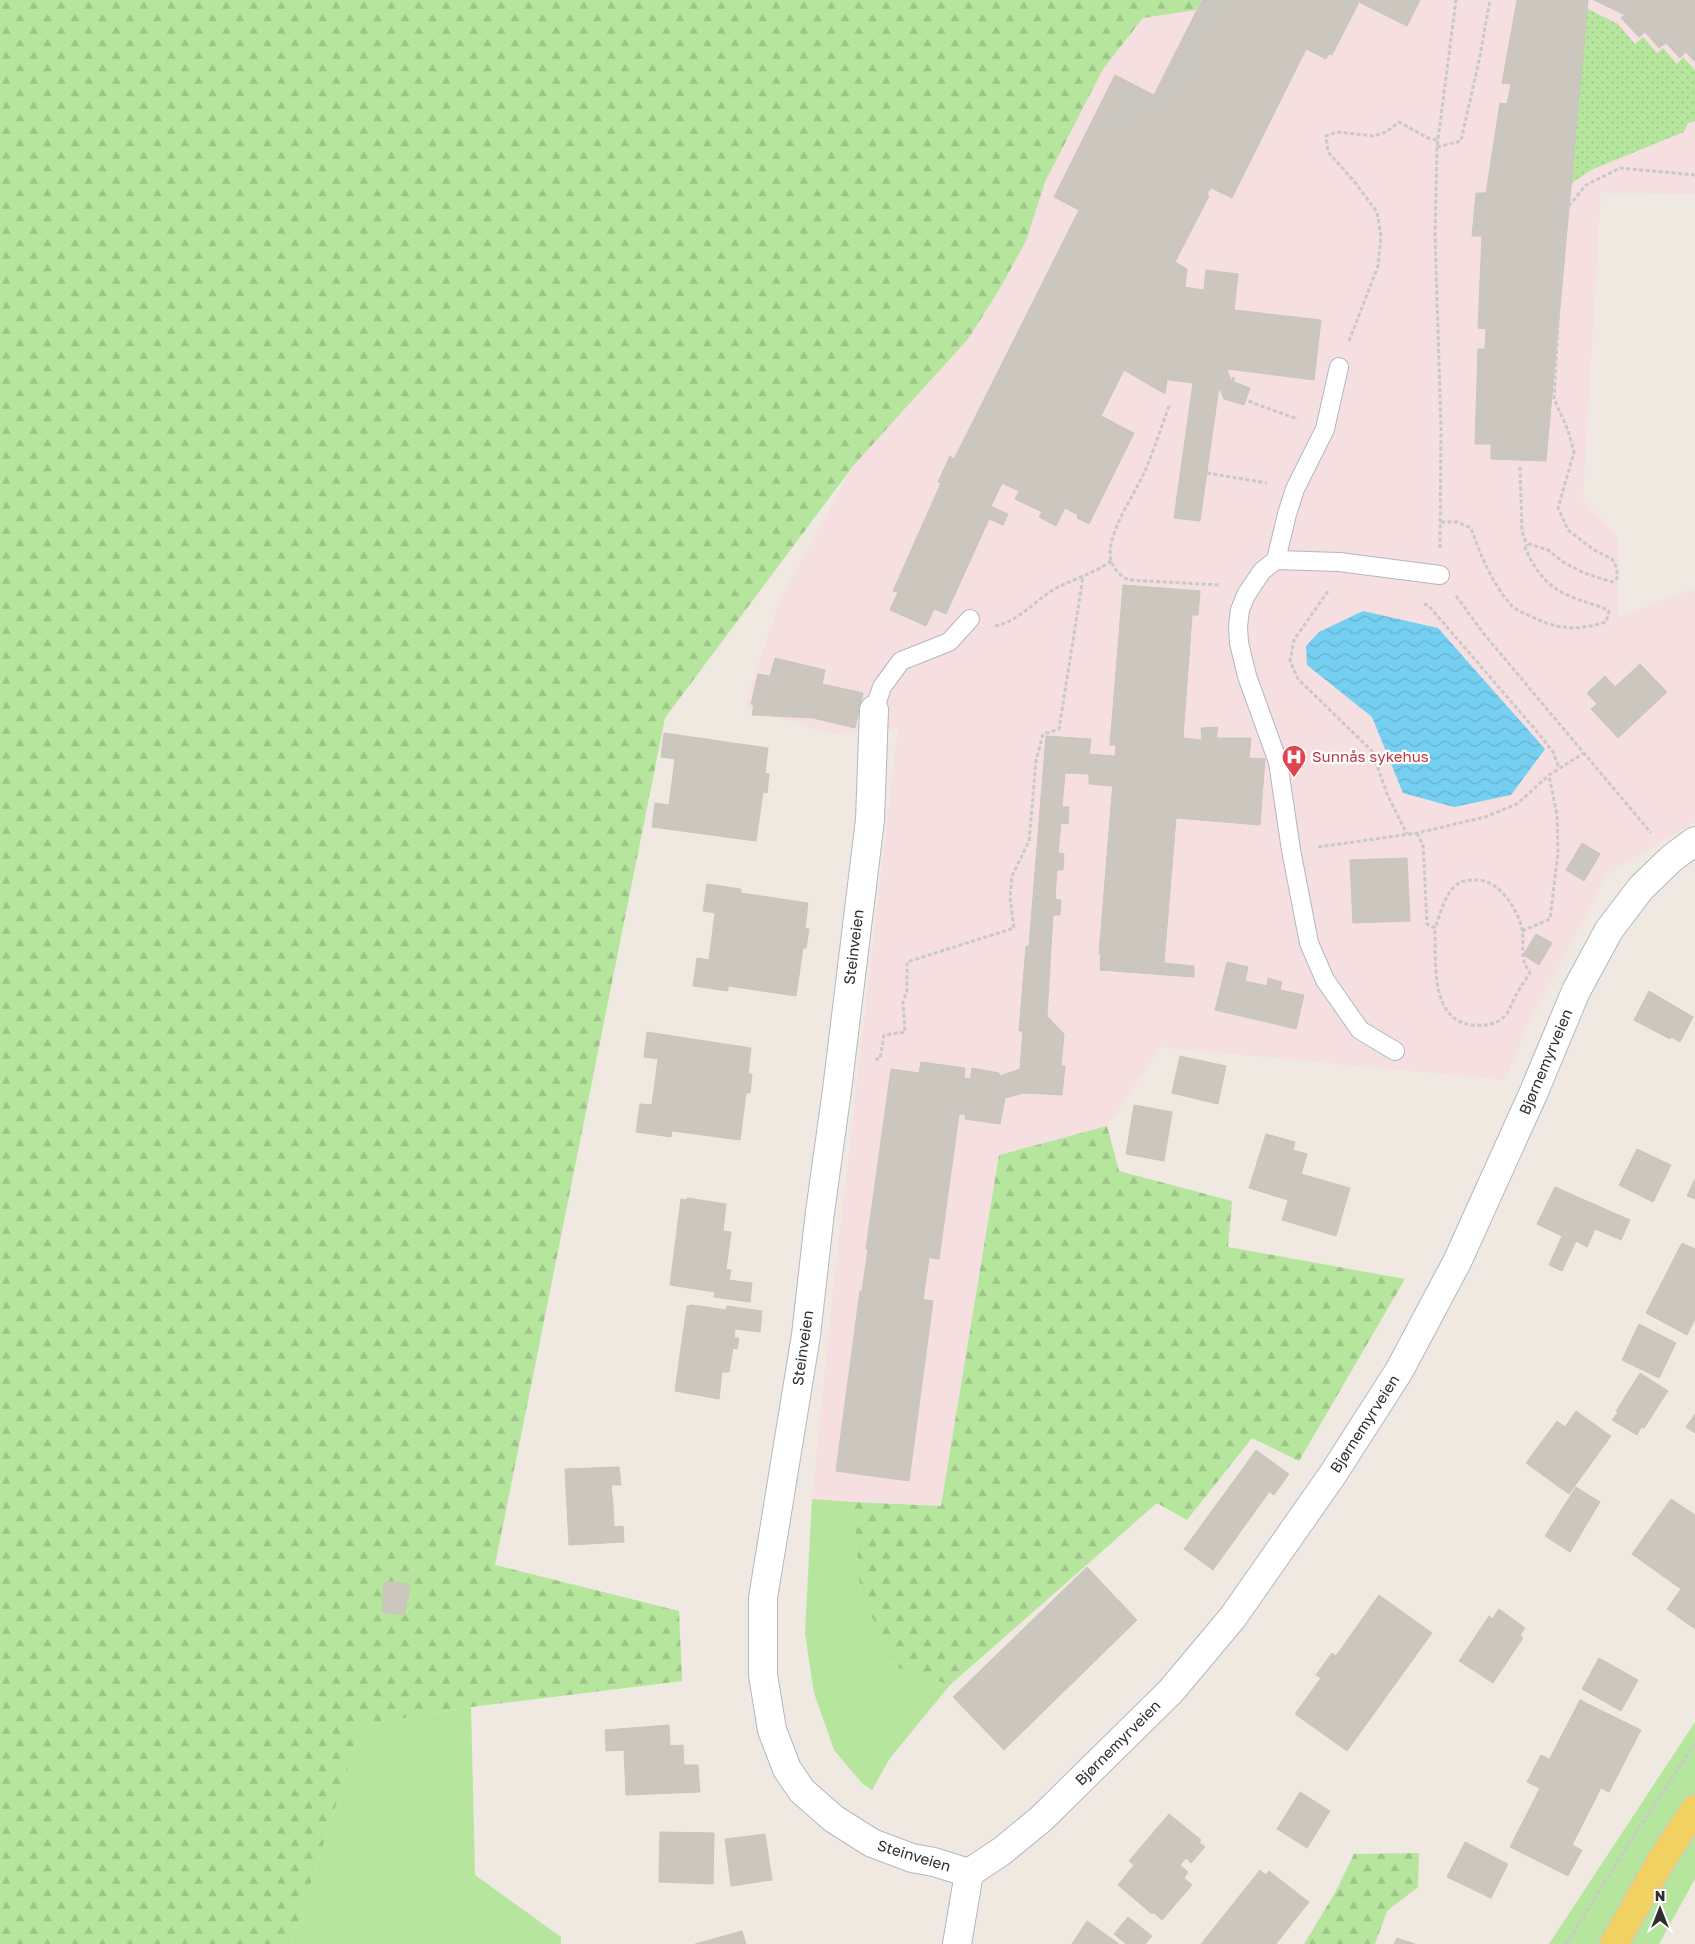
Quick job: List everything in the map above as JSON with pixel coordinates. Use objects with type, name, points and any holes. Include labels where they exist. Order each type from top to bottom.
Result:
[{"type":"main road","points":[[1614,1944],[1661,1860],[1695,1809]]},
{"type":"street","name":"Steinveien","points":[[874,710],[870,820],[841,1056],[806,1335],[763,1598],[763,1675],[772,1730],[788,1768],[802,1791],[834,1819],[872,1843],[912,1858],[934,1862],[969,1873]]},
{"type":"street","name":"Bjørnemyrveien","points":[[969,1873],[1002,1851],[1041,1818],[1171,1690],[1234,1617],[1334,1474],[1399,1371],[1456,1262],[1533,1094],[1576,991],[1604,939],[1642,888],[1672,858],[1695,841]]},
{"type":"street","points":[[957,1944],[969,1873]]},
{"type":"lane","points":[[1339,368],[1325,429],[1295,489],[1286,514],[1276,560],[1262,571],[1252,584],[1240,610],[1238,626],[1239,643],[1247,676],[1278,762],[1290,850],[1309,943],[1325,980],[1360,1030],[1394,1051]]},
{"type":"lane","points":[[1276,560],[1339,562],[1440,575]]},
{"type":"lane","points":[[874,710],[882,687],[901,661],[948,642],[970,618]]},
{"type":"path","points":[[1115,117],[1164,102],[1216,0]]},
{"type":"path","points":[[1456,0],[1437,148],[1435,235],[1441,428],[1440,575],[1484,634],[1672,858]]},
{"type":"path","points":[[1437,148],[1461,141],[1490,0]]},
{"type":"path","points":[[1339,368],[1378,266],[1381,236],[1377,212],[1353,180],[1328,152],[1326,136],[1336,132],[1374,136],[1386,132],[1399,122],[1428,138],[1438,140]]},
{"type":"path","points":[[1527,546],[1530,544],[1548,550],[1563,562],[1584,574],[1612,582],[1617,578],[1617,568],[1612,559],[1594,550],[1568,530],[1558,508],[1574,452],[1568,430],[1554,398],[1564,212],[1586,185],[1620,168],[1695,175]]},
{"type":"path","points":[[1233,377],[1235,394],[1252,403],[1325,429]]},
{"type":"path","points":[[1169,406],[1145,470],[1113,535],[1110,553],[1111,561],[1122,576],[1129,580],[1219,585],[1252,584]]},
{"type":"path","points":[[1440,522],[1456,522],[1471,528],[1478,550],[1499,588],[1513,608],[1537,620],[1563,628],[1584,628],[1606,622],[1609,611],[1572,597],[1546,583],[1534,568],[1525,548],[1527,546],[1522,531],[1520,467]]},
{"type":"path","points":[[1207,474],[1295,489]]},
{"type":"path","points":[[970,618],[974,618],[984,627],[1009,623],[1057,588],[1084,577],[1111,561]]},
{"type":"path","points":[[1339,562],[1338,578],[1313,610],[1294,640],[1290,661],[1298,679],[1372,751],[1387,794],[1407,834]]},
{"type":"path","points":[[841,1056],[880,1059],[884,1035],[905,1032],[903,1002],[907,991],[907,962],[1014,928],[1010,898],[1012,876],[1029,841],[1036,761],[1043,734],[1059,729],[1084,577]]},
{"type":"path","points":[[1419,602],[1428,604],[1539,734],[1552,752],[1559,768]]},
{"type":"path","points":[[1290,850],[1417,833],[1485,817],[1517,804],[1549,775],[1584,753]]},
{"type":"path","points":[[1522,931],[1550,919],[1558,852],[1557,815],[1549,775]]},
{"type":"path","points":[[1417,833],[1423,845],[1427,924],[1435,928]]},
{"type":"path","points":[[1482,880],[1500,889],[1517,913],[1522,931],[1523,962],[1530,973],[1514,999],[1507,1015],[1497,1023],[1481,1026],[1462,1024],[1449,1015],[1440,998],[1435,928],[1446,898],[1453,888],[1463,881],[1482,880]]},
{"type":"path","points":[[1566,1944],[1695,1743]]},
{"type":"shaded area","name":"Sunnås sykehus","points":[[1201,0],[1695,0],[1695,194],[1601,193],[1583,499],[1619,539],[1618,617],[1695,588],[1695,822],[1607,874],[1527,1027],[1505,1080],[1160,1047],[1107,1126],[999,1155],[941,1506],[812,1499],[834,1282],[898,728],[832,734],[744,707],[781,598],[853,466],[968,339],[999,290],[1025,241],[1045,182],[1103,69],[1143,18],[1196,10]]},
{"type":"green space","points":[[0,0],[1201,0],[1196,10],[1143,18],[1103,69],[1045,182],[1026,241],[999,290],[968,339],[853,466],[665,718],[495,1565],[679,1611],[682,1681],[471,1707],[362,1725],[291,1944],[0,1944]]},
{"type":"green space","points":[[1582,6],[1618,24],[1635,44],[1643,37],[1657,53],[1663,48],[1677,64],[1683,57],[1695,70],[1695,121],[1688,123],[1684,132],[1593,169],[1555,194]]},
{"type":"green space","points":[[1107,1126],[1119,1171],[1232,1201],[1228,1247],[1405,1279],[1299,1461],[1252,1438],[1187,1520],[1157,1503],[950,1685],[893,1666],[860,1589],[853,1502],[941,1506],[999,1155]]},
{"type":"green space","points":[[812,1499],[853,1502],[860,1589],[893,1666],[950,1685],[890,1758],[872,1790],[862,1783],[834,1750],[814,1693],[805,1633]]},
{"type":"green space","points":[[471,1707],[475,1875],[561,1937],[561,1944],[291,1944],[362,1725]]},
{"type":"green space","points":[[1695,1722],[1695,1879],[1659,1944],[1549,1944]]},
{"type":"green space","points":[[1419,1853],[1418,1887],[1387,1911],[1375,1944],[1304,1944],[1335,1893],[1354,1854]]},
{"type":"water","points":[[1363,611],[1438,628],[1545,749],[1511,795],[1454,807],[1403,793],[1372,717],[1307,665],[1306,646],[1319,632]]},
{"type":"building","points":[[1202,0],[1420,0],[1407,26],[1359,2],[1332,55],[1329,54],[1326,59],[1306,49],[1232,198],[1211,188],[1207,194],[1209,196],[1175,262],[1187,269],[1185,287],[1162,284],[1126,356],[1164,361],[1162,379],[1167,380],[1165,394],[1124,370],[1101,416],[1134,433],[1089,524],[1077,518],[1078,515],[1065,508],[1056,526],[1039,517],[1042,512],[1015,499],[1019,491],[1002,483],[991,506],[1008,514],[1003,525],[989,519],[946,614],[934,609],[926,626],[890,610],[898,592],[893,591],[941,483],[938,482],[950,456],[954,459],[1079,210],[1054,197],[1115,75],[1154,95]]},
{"type":"building","points":[[1517,0],[1588,0],[1546,461],[1491,459],[1491,444],[1475,444],[1478,349],[1485,349],[1486,329],[1478,328],[1482,236],[1472,236],[1476,193],[1486,193],[1500,103],[1507,104],[1511,84],[1502,83]]},
{"type":"building","points":[[1594,0],[1695,0],[1695,62],[1686,52],[1680,58],[1666,43],[1659,48],[1645,32],[1639,37],[1621,18],[1625,15]]},
{"type":"building","points":[[1206,270],[1238,274],[1234,310],[1321,320],[1314,380],[1126,356],[1162,284],[1204,290]]},
{"type":"building","points":[[1164,361],[1227,369],[1231,381],[1250,388],[1244,405],[1224,399],[1219,387],[1200,521],[1174,518],[1193,383],[1162,379]]},
{"type":"building","points":[[1123,585],[1200,591],[1198,615],[1192,615],[1183,738],[1202,740],[1201,728],[1218,727],[1216,738],[1251,738],[1249,758],[1265,759],[1260,825],[1176,818],[1164,963],[1194,966],[1194,977],[1100,970],[1101,954],[1099,954],[1116,745],[1110,745]]},
{"type":"building","points":[[775,658],[825,670],[822,684],[863,693],[855,728],[813,718],[752,715],[754,705],[751,704],[758,674],[770,676]]},
{"type":"building","points":[[1640,664],[1667,692],[1618,738],[1591,709],[1597,704],[1587,693],[1605,676],[1615,687]]},
{"type":"building","points":[[664,733],[768,748],[765,773],[769,774],[767,793],[763,792],[756,841],[652,827],[655,803],[669,805],[675,759],[661,757]]},
{"type":"building","points":[[1046,736],[1091,739],[1089,754],[1115,756],[1112,786],[1089,784],[1089,774],[1065,773],[1062,807],[1069,807],[1068,824],[1061,823],[1058,853],[1064,854],[1063,870],[1057,870],[1055,899],[1061,900],[1060,915],[1053,915],[1047,1016],[1064,1034],[1061,1066],[1065,1066],[1062,1095],[1024,1093],[1005,1098],[1000,1124],[965,1119],[972,1068],[999,1073],[1000,1076],[1020,1069],[1023,1031],[1019,1031],[1026,946],[1029,946]]},
{"type":"building","points":[[1582,843],[1600,854],[1584,881],[1566,870]]},
{"type":"building","points":[[1407,858],[1410,921],[1353,923],[1350,860]]},
{"type":"building","points":[[707,884],[741,889],[741,893],[808,903],[805,928],[809,929],[806,948],[803,948],[796,996],[728,986],[728,991],[693,986],[697,958],[709,960],[715,913],[703,911]]},
{"type":"building","points":[[1536,934],[1552,943],[1539,965],[1523,955]]},
{"type":"building","points":[[1227,962],[1248,967],[1245,981],[1267,986],[1268,978],[1282,982],[1280,990],[1304,995],[1296,1029],[1215,1010]]},
{"type":"building","points":[[1649,991],[1693,1017],[1680,1042],[1671,1037],[1670,1039],[1634,1020]]},
{"type":"building","points":[[647,1032],[751,1048],[748,1074],[752,1074],[750,1093],[746,1093],[740,1140],[672,1131],[671,1137],[636,1132],[640,1104],[652,1105],[658,1059],[644,1057]]},
{"type":"building","points":[[1180,1056],[1226,1066],[1218,1104],[1172,1093]]},
{"type":"building","points":[[921,1062],[965,1068],[964,1078],[971,1079],[966,1115],[959,1114],[939,1259],[866,1249],[891,1069],[919,1073]]},
{"type":"building","points":[[1134,1105],[1172,1112],[1164,1161],[1126,1154]]},
{"type":"building","points":[[1266,1134],[1295,1142],[1293,1150],[1307,1154],[1295,1195],[1290,1194],[1288,1200],[1249,1188]]},
{"type":"building","points":[[1637,1149],[1671,1165],[1653,1202],[1619,1185]]},
{"type":"building","points":[[1301,1174],[1350,1188],[1336,1236],[1282,1220],[1290,1194],[1295,1195]]},
{"type":"building","points":[[1695,1179],[1695,1199],[1687,1196]]},
{"type":"building","points":[[1555,1187],[1630,1220],[1621,1240],[1595,1229],[1587,1247],[1576,1241],[1562,1271],[1549,1265],[1562,1236],[1537,1224]]},
{"type":"building","points":[[687,1198],[726,1204],[723,1231],[731,1232],[726,1269],[731,1270],[729,1280],[752,1283],[750,1302],[714,1297],[715,1292],[670,1285],[681,1199],[687,1200]]},
{"type":"building","points":[[1682,1243],[1695,1249],[1695,1319],[1687,1335],[1646,1313]]},
{"type":"building","points":[[868,1249],[929,1258],[923,1300],[862,1291]]},
{"type":"building","points":[[860,1291],[933,1301],[909,1481],[836,1471]]},
{"type":"building","points":[[692,1305],[726,1310],[727,1306],[762,1311],[760,1332],[735,1329],[734,1338],[739,1338],[737,1349],[733,1348],[729,1372],[722,1372],[719,1399],[675,1391],[687,1306]]},
{"type":"building","points":[[1639,1324],[1676,1343],[1659,1378],[1622,1360]]},
{"type":"building","points":[[1640,1373],[1668,1391],[1644,1428],[1641,1427],[1637,1435],[1612,1420]]},
{"type":"building","points":[[1576,1411],[1611,1436],[1569,1494],[1526,1463],[1557,1421],[1565,1427]]},
{"type":"building","points":[[1695,1414],[1695,1433],[1686,1427]]},
{"type":"building","points":[[1256,1450],[1289,1474],[1274,1495],[1241,1471]]},
{"type":"building","points":[[619,1467],[621,1485],[611,1485],[613,1505],[567,1508],[565,1469]]},
{"type":"building","points":[[1241,1471],[1269,1492],[1213,1570],[1184,1549]]},
{"type":"building","points":[[1576,1487],[1600,1502],[1570,1552],[1545,1536]]},
{"type":"building","points":[[1671,1499],[1695,1515],[1695,1629],[1667,1609],[1681,1589],[1632,1554]]},
{"type":"building","points":[[613,1505],[614,1527],[623,1526],[624,1542],[569,1545],[567,1508]]},
{"type":"building","points":[[1087,1567],[1137,1620],[1004,1750],[953,1697]]},
{"type":"building","points":[[387,1581],[408,1584],[410,1586],[404,1615],[382,1612],[384,1583],[387,1583]]},
{"type":"building","points":[[1379,1595],[1432,1633],[1347,1751],[1295,1714],[1321,1678],[1316,1675],[1332,1653],[1336,1656]]},
{"type":"building","points":[[1499,1609],[1525,1628],[1520,1635],[1523,1638],[1493,1683],[1459,1661],[1489,1616],[1492,1619]]},
{"type":"building","points":[[1599,1658],[1638,1680],[1621,1711],[1582,1689]]},
{"type":"building","points":[[1580,1700],[1641,1730],[1609,1792],[1601,1788],[1602,1786],[1549,1760]]},
{"type":"building","points":[[669,1725],[670,1746],[683,1745],[684,1765],[698,1765],[700,1792],[626,1795],[624,1750],[606,1751],[605,1730]]},
{"type":"building","points":[[1541,1755],[1602,1786],[1572,1845],[1582,1850],[1568,1876],[1510,1847],[1540,1788],[1527,1782]]},
{"type":"building","points":[[1300,1792],[1330,1811],[1307,1848],[1277,1829]]},
{"type":"building","points":[[1169,1814],[1201,1840],[1199,1842],[1205,1847],[1191,1863],[1186,1858],[1180,1865],[1188,1872],[1184,1878],[1192,1885],[1162,1920],[1153,1912],[1152,1914],[1118,1885],[1134,1865],[1129,1861]]},
{"type":"building","points":[[660,1832],[714,1833],[713,1884],[659,1882]]},
{"type":"building","points":[[765,1834],[772,1880],[731,1886],[725,1839]]},
{"type":"building","points":[[1465,1842],[1508,1864],[1491,1898],[1447,1877]]},
{"type":"building","points":[[1260,1870],[1266,1875],[1269,1871],[1309,1902],[1276,1944],[1201,1944]]},
{"type":"building","points":[[1128,1917],[1152,1936],[1145,1944],[1126,1944],[1114,1934]]},
{"type":"building","points":[[1087,1921],[1119,1944],[1072,1944]]},
{"type":"building","points":[[742,1931],[746,1944],[695,1944]]},
{"type":"building","points":[[1397,1938],[1415,1944],[1394,1944]]},
{"type":"place","name":"Sunnås sykehus","points":[[1294,778]]}]
